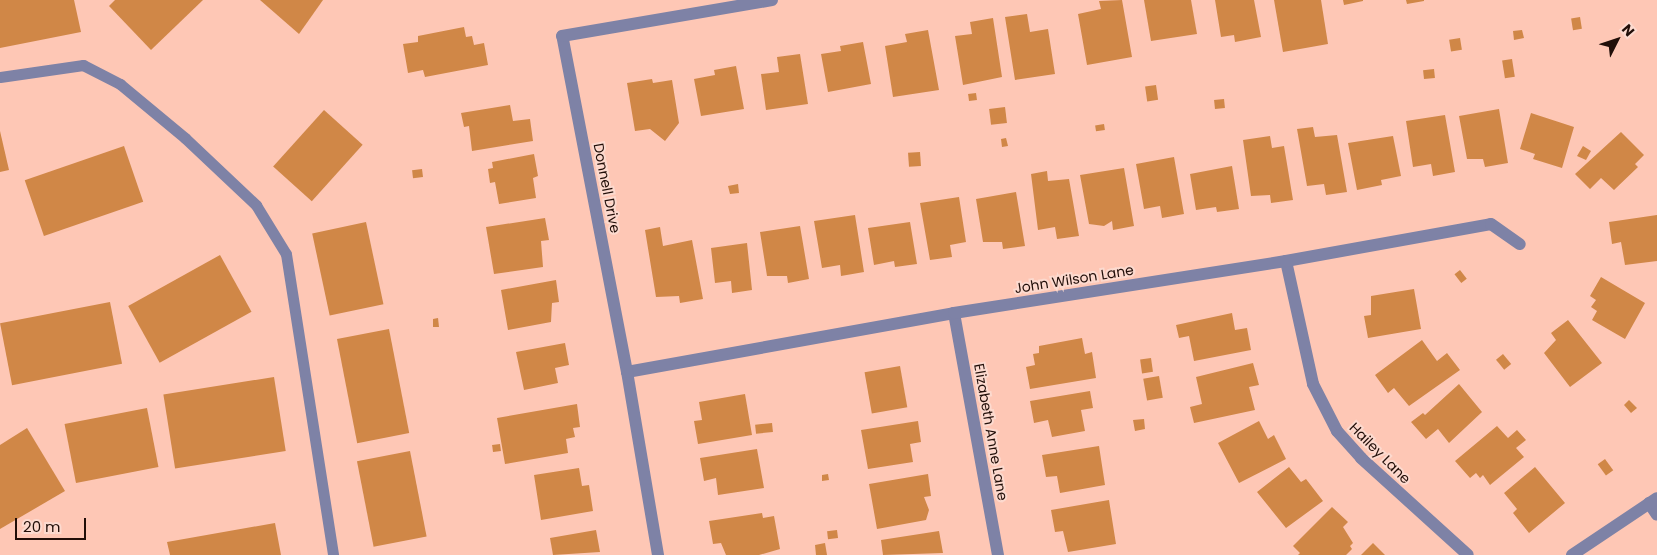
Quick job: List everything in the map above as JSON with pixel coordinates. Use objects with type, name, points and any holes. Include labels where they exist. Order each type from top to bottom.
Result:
[{"type":"street","name":"Donnell Drive","points":[[658,555],[627,372],[562,36],[772,0]]},
{"type":"street","name":"John Wilson Lane","points":[[627,372],[954,313],[1286,261],[1491,224],[1520,244]]},
{"type":"street","name":"Hailey Lane","points":[[1286,261],[1313,384],[1337,432],[1360,458],[1468,555]]},
{"type":"street","name":"Elizabeth Anne Lane","points":[[954,313],[998,555]]},
{"type":"street","points":[[1572,555],[1653,501],[1657,515]]},
{"type":"lane","points":[[0,77],[83,65],[120,84],[185,138],[256,205],[286,254],[333,555]]},
{"type":"building","points":[[0,0],[74,0],[81,32],[0,48]]},
{"type":"building","points":[[115,0],[203,0],[151,50],[109,6]]},
{"type":"building","points":[[260,0],[323,0],[299,34]]},
{"type":"building","points":[[1122,0],[1132,57],[1087,65],[1078,14],[1101,9],[1099,1]]},
{"type":"building","points":[[1144,0],[1191,0],[1197,34],[1151,41]]},
{"type":"building","points":[[1215,0],[1254,0],[1261,37],[1235,42],[1234,35],[1221,37]]},
{"type":"building","points":[[1274,0],[1321,0],[1328,44],[1283,52]]},
{"type":"building","points":[[1343,0],[1363,0],[1363,1],[1344,5]]},
{"type":"building","points":[[1406,0],[1424,0],[1424,1],[1407,4]]},
{"type":"building","points":[[1027,14],[1030,32],[1048,29],[1055,74],[1015,80],[1005,17]]},
{"type":"building","points":[[1580,17],[1582,29],[1573,30],[1571,18]]},
{"type":"building","points":[[993,18],[1002,77],[963,85],[955,36],[972,34],[970,22]]},
{"type":"building","points":[[464,27],[466,37],[472,36],[474,45],[484,43],[488,65],[425,77],[423,70],[408,73],[403,44],[418,42],[418,36]]},
{"type":"building","points":[[928,30],[939,90],[893,97],[885,46],[907,42],[905,34]]},
{"type":"building","points":[[1522,30],[1524,38],[1514,40],[1513,31]]},
{"type":"building","points":[[1460,38],[1462,50],[1451,52],[1449,40]]},
{"type":"building","points":[[863,42],[871,84],[828,92],[821,54],[841,51],[840,46]]},
{"type":"building","points":[[800,54],[808,104],[766,110],[761,74],[779,72],[777,57]]},
{"type":"building","points":[[1512,59],[1515,77],[1505,78],[1502,61]]},
{"type":"building","points":[[736,66],[744,109],[701,116],[694,79],[715,75],[714,70]]},
{"type":"building","points":[[1434,69],[1435,78],[1424,79],[1423,70]]},
{"type":"building","points":[[652,79],[653,83],[672,80],[679,123],[665,141],[650,129],[635,131],[627,83]]},
{"type":"building","points":[[1156,85],[1158,100],[1147,101],[1145,87]]},
{"type":"building","points":[[976,93],[977,100],[969,101],[968,94]]},
{"type":"building","points":[[1224,99],[1225,108],[1215,109],[1214,100]]},
{"type":"building","points":[[510,105],[513,121],[530,119],[533,141],[472,151],[469,126],[464,127],[461,113]]},
{"type":"building","points":[[1005,107],[1007,123],[991,125],[989,109]]},
{"type":"building","points":[[1499,109],[1508,163],[1485,167],[1483,159],[1467,159],[1459,116]]},
{"type":"building","points":[[324,110],[363,145],[312,201],[273,166]]},
{"type":"building","points":[[1531,113],[1574,127],[1562,168],[1533,159],[1535,154],[1520,149]]},
{"type":"building","points":[[1445,115],[1455,172],[1433,176],[1431,164],[1413,167],[1406,121]]},
{"type":"building","points":[[1104,124],[1105,130],[1096,131],[1095,125]]},
{"type":"building","points":[[1313,127],[1315,137],[1337,135],[1347,192],[1326,195],[1324,184],[1307,186],[1297,129]]},
{"type":"building","points":[[0,131],[9,170],[0,172]]},
{"type":"building","points":[[1621,132],[1644,155],[1635,164],[1638,167],[1614,190],[1601,178],[1590,189],[1575,174]]},
{"type":"building","points":[[1270,136],[1272,148],[1284,146],[1293,200],[1271,203],[1270,195],[1251,196],[1243,140]]},
{"type":"building","points":[[1393,136],[1401,176],[1381,180],[1382,185],[1357,190],[1348,143]]},
{"type":"building","points":[[1006,138],[1008,146],[1002,147],[1001,139]]},
{"type":"building","points":[[124,146],[143,202],[44,236],[25,180]]},
{"type":"building","points":[[1583,146],[1591,151],[1586,160],[1577,156]]},
{"type":"building","points":[[920,152],[921,166],[909,167],[908,153]]},
{"type":"building","points":[[534,154],[538,176],[533,178],[536,198],[499,204],[495,182],[490,183],[488,169],[493,168],[492,162]]},
{"type":"building","points":[[1174,157],[1184,214],[1162,218],[1160,206],[1144,209],[1136,164]]},
{"type":"building","points":[[1232,166],[1239,209],[1217,212],[1216,207],[1196,210],[1190,174]]},
{"type":"building","points":[[1124,168],[1134,226],[1113,230],[1112,221],[1104,226],[1089,224],[1080,175]]},
{"type":"building","points":[[422,169],[423,177],[413,178],[412,170]]},
{"type":"building","points":[[1047,171],[1048,181],[1069,179],[1079,236],[1057,239],[1055,227],[1038,230],[1031,174]]},
{"type":"building","points":[[738,184],[739,193],[730,194],[728,186]]},
{"type":"building","points":[[1016,192],[1025,246],[1003,249],[1002,242],[983,242],[976,199]]},
{"type":"building","points":[[959,197],[966,242],[950,245],[952,257],[930,260],[920,203]]},
{"type":"building","points":[[855,215],[864,272],[841,276],[840,265],[822,268],[814,221]]},
{"type":"building","points":[[1657,215],[1657,261],[1625,265],[1621,242],[1612,244],[1609,222]]},
{"type":"building","points":[[545,218],[549,240],[541,241],[543,267],[494,274],[486,227]]},
{"type":"building","points":[[366,222],[383,304],[330,316],[312,233]]},
{"type":"building","points":[[910,222],[917,264],[895,267],[894,261],[874,265],[868,228]]},
{"type":"building","points":[[800,226],[809,279],[788,283],[787,276],[767,276],[760,232]]},
{"type":"building","points":[[660,227],[663,246],[692,240],[703,299],[680,303],[679,296],[656,297],[645,230]]},
{"type":"building","points":[[747,243],[752,290],[732,293],[731,281],[715,283],[711,248]]},
{"type":"building","points":[[220,255],[252,312],[160,363],[128,306]]},
{"type":"building","points":[[1460,270],[1467,279],[1461,283],[1454,274]]},
{"type":"building","points":[[1601,277],[1645,303],[1625,339],[1592,320],[1597,311],[1591,307],[1596,300],[1590,296]]},
{"type":"building","points":[[556,280],[559,302],[552,303],[551,322],[508,330],[501,290]]},
{"type":"building","points":[[1414,289],[1421,329],[1368,338],[1364,316],[1371,315],[1371,296]]},
{"type":"building","points":[[110,302],[122,364],[12,385],[0,323]]},
{"type":"building","points":[[1232,313],[1235,330],[1247,328],[1251,350],[1194,361],[1189,336],[1179,338],[1176,325]]},
{"type":"building","points":[[438,318],[439,327],[433,327],[433,319]]},
{"type":"building","points":[[1568,320],[1602,363],[1570,387],[1544,353],[1556,340],[1551,333]]},
{"type":"building","points":[[389,329],[409,433],[357,443],[337,339]]},
{"type":"building","points":[[1082,338],[1085,354],[1092,352],[1096,378],[1030,389],[1026,367],[1035,365],[1033,354],[1039,353],[1039,346]]},
{"type":"building","points":[[1422,340],[1437,361],[1447,353],[1460,370],[1409,406],[1394,388],[1388,393],[1375,375]]},
{"type":"building","points":[[565,343],[569,365],[555,368],[558,383],[524,390],[516,352]]},
{"type":"building","points":[[1503,354],[1511,364],[1504,370],[1496,360]]},
{"type":"building","points":[[1151,358],[1153,372],[1142,373],[1140,360]]},
{"type":"building","points":[[1253,363],[1259,385],[1249,387],[1255,410],[1194,423],[1190,407],[1202,404],[1196,377]]},
{"type":"building","points":[[900,366],[907,407],[872,414],[865,372]]},
{"type":"building","points":[[1159,376],[1163,398],[1147,400],[1143,379]]},
{"type":"building","points":[[274,377],[286,451],[175,469],[163,395]]},
{"type":"building","points":[[1459,384],[1482,412],[1449,443],[1438,429],[1426,439],[1411,422],[1423,413],[1425,415]]},
{"type":"building","points":[[1090,391],[1093,408],[1081,410],[1085,431],[1052,437],[1048,420],[1034,423],[1030,401]]},
{"type":"building","points":[[745,394],[752,435],[698,444],[694,421],[702,420],[699,402]]},
{"type":"building","points":[[1629,400],[1637,408],[1631,413],[1624,405]]},
{"type":"building","points":[[577,404],[580,427],[573,428],[575,437],[566,439],[568,453],[505,464],[497,418]]},
{"type":"building","points":[[147,408],[158,467],[76,483],[65,424]]},
{"type":"building","points":[[1144,419],[1145,429],[1135,431],[1133,420]]},
{"type":"building","points":[[918,421],[921,442],[910,444],[913,462],[868,469],[861,430]]},
{"type":"building","points":[[1259,421],[1268,439],[1274,435],[1286,459],[1239,483],[1218,443]]},
{"type":"building","points":[[772,423],[773,432],[756,434],[755,425]]},
{"type":"building","points":[[1497,426],[1508,438],[1517,430],[1526,440],[1516,448],[1524,457],[1490,485],[1483,475],[1480,478],[1476,473],[1470,478],[1455,461]]},
{"type":"building","points":[[27,428],[65,491],[0,529],[0,445]]},
{"type":"building","points":[[500,444],[501,451],[493,452],[492,445]]},
{"type":"building","points":[[1099,446],[1105,485],[1060,493],[1057,476],[1046,477],[1042,455]]},
{"type":"building","points":[[757,449],[764,488],[718,495],[716,478],[704,481],[700,458]]},
{"type":"building","points":[[410,451],[427,536],[374,547],[357,461]]},
{"type":"building","points":[[1605,459],[1613,470],[1606,476],[1598,464]]},
{"type":"building","points":[[1289,467],[1301,482],[1306,479],[1323,501],[1286,528],[1257,492]]},
{"type":"building","points":[[1535,467],[1565,503],[1529,533],[1513,513],[1517,509],[1504,493]]},
{"type":"building","points":[[579,468],[582,486],[589,485],[593,511],[541,520],[534,475]]},
{"type":"building","points":[[828,474],[829,480],[822,481],[822,475]]},
{"type":"building","points":[[928,474],[931,496],[924,497],[929,510],[926,520],[877,529],[869,484]]},
{"type":"building","points":[[1109,500],[1116,544],[1068,552],[1063,531],[1055,532],[1051,510]]},
{"type":"building","points":[[1332,507],[1348,522],[1343,527],[1353,543],[1350,546],[1352,549],[1346,555],[1298,555],[1300,553],[1293,546]]},
{"type":"building","points":[[762,513],[763,518],[774,516],[780,549],[759,555],[726,555],[721,543],[713,544],[709,521]]},
{"type":"building","points":[[275,523],[281,555],[170,555],[167,542]]},
{"type":"building","points":[[596,530],[600,552],[553,555],[550,538]]},
{"type":"building","points":[[837,530],[838,538],[828,539],[827,531]]},
{"type":"building","points":[[939,531],[943,553],[883,555],[881,540]]},
{"type":"building","points":[[825,543],[827,555],[816,555],[815,545]]},
{"type":"building","points":[[1373,543],[1385,555],[1361,555]]}]
